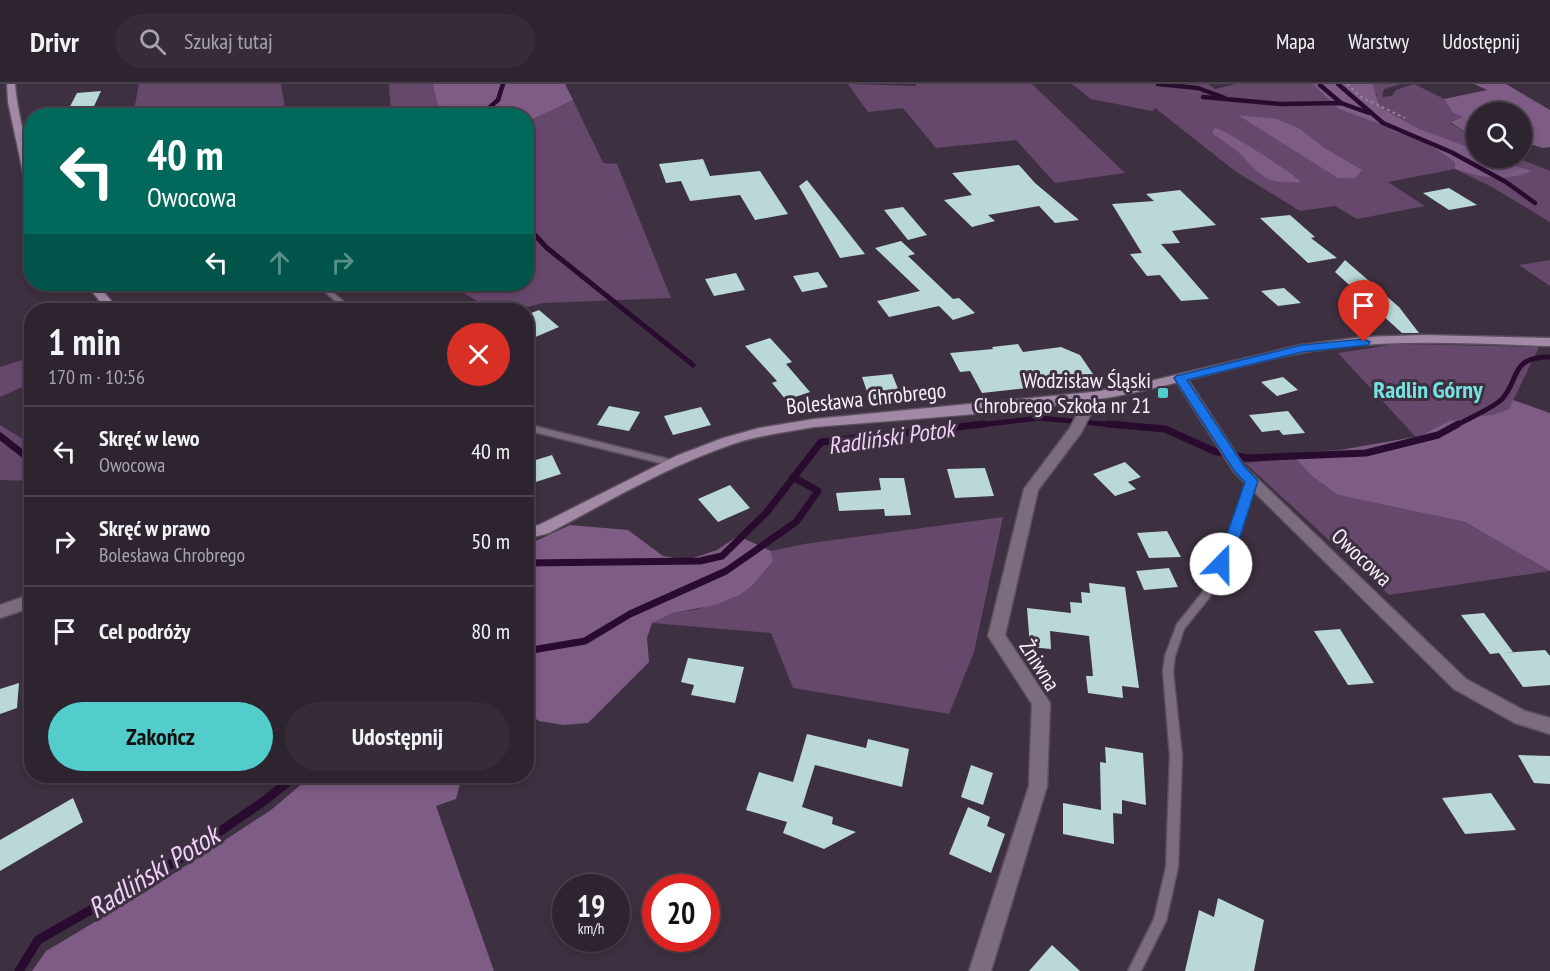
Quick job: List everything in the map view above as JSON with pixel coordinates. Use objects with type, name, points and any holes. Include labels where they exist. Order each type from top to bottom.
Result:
[{"type":"street","points":[[10,84],[24,155]]},
{"type":"street","points":[[97,291],[107,303]]},
{"type":"street","name":"Bolesława Chrobrego","points":[[534,532],[544,529],[672,463],[729,440],[777,429],[823,422],[1093,396],[1180,378],[1302,348],[1345,343],[1550,342]]},
{"type":"street","name":"Owocowa","points":[[1180,378],[1239,469],[1460,684],[1521,718],[1550,726]]},
{"type":"street","name":"Żniwna","points":[[980,971],[1038,786],[1041,703],[996,636],[1031,489],[1077,430],[1093,396]]},
{"type":"street","points":[[0,612],[24,603]]},
{"type":"lane","points":[[327,291],[342,303]]},
{"type":"lane","points":[[534,429],[672,463]]},
{"type":"lane","points":[[1134,971],[1160,921],[1172,867],[1176,756],[1168,672],[1170,656],[1180,627],[1206,595],[1229,549],[1252,481]]},
{"type":"path","points":[[1347,84],[1361,97],[1405,118]]},
{"type":"shaded area","points":[[139,84],[281,84],[285,108],[134,108]]},
{"type":"shaded area","points":[[389,84],[433,84],[437,103],[441,108],[391,108]]},
{"type":"shaded area","points":[[433,84],[565,84],[573,100],[534,119],[534,108],[441,108],[437,103]]},
{"type":"shaded area","points":[[848,84],[916,86],[916,84],[1032,84],[1125,173],[1055,183],[1016,140],[936,148],[903,108],[868,112]]},
{"type":"shaded area","points":[[1072,84],[1208,84],[1215,89],[1236,84],[1325,84],[1369,97],[1378,96],[1360,84],[1401,84],[1384,89],[1382,97],[1392,96],[1396,90],[1414,84],[1444,99],[1453,113],[1463,117],[1463,119],[1453,120],[1450,123],[1466,133],[1466,168],[1532,168],[1532,164],[1550,171],[1550,222],[1492,187],[1455,169],[1388,182],[1425,206],[1357,219],[1335,206],[1300,211],[1235,171],[1155,108],[1152,111],[1091,99]]},
{"type":"shaded area","points":[[1313,84],[1372,84],[1379,105],[1388,112],[1419,129],[1466,146],[1466,168],[1521,168],[1531,171],[1512,177],[1493,178],[1455,169],[1455,162],[1418,136],[1395,132],[1383,125],[1339,109]]},
{"type":"shaded area","points":[[1474,84],[1506,84],[1550,110],[1550,147],[1543,148],[1532,144],[1532,102],[1466,102],[1466,132],[1450,122],[1463,117],[1453,113],[1444,99],[1487,90]]},
{"type":"shaded area","points":[[573,100],[603,163],[617,164],[671,298],[534,305],[534,303],[480,303],[461,291],[534,291],[534,119]]},
{"type":"shaded area","points":[[1238,115],[1277,119],[1300,129],[1323,147],[1362,170],[1355,178],[1338,178]]},
{"type":"shaded area","points":[[1215,128],[1259,152],[1301,182],[1283,182],[1265,177],[1230,145],[1212,133]]},
{"type":"shaded area","points":[[1550,260],[1550,286],[1519,265]]},
{"type":"shaded area","points":[[1396,344],[1539,347],[1509,409],[1496,414],[1450,421],[1420,436],[1415,436],[1338,353]]},
{"type":"shaded area","points":[[24,359],[24,386],[0,397],[0,367]]},
{"type":"shaded area","points":[[1513,400],[1550,413],[1550,571],[1465,522],[1338,495],[1313,477],[1295,458],[1238,457],[1340,450],[1420,436],[1449,421],[1495,414],[1509,409]]},
{"type":"shaded area","points":[[0,425],[24,440],[24,481],[0,480]]},
{"type":"shaded area","points":[[1295,458],[1313,477],[1338,495],[1465,522],[1550,571],[1389,595],[1245,463]]},
{"type":"shaded area","points":[[1003,517],[974,652],[949,714],[793,688],[771,633],[652,623],[673,613],[699,609],[752,586],[773,561],[771,551],[804,544]]},
{"type":"shaded area","points":[[570,525],[628,530],[663,556],[687,560],[717,550],[738,536],[771,551],[773,561],[752,586],[739,595],[715,605],[673,613],[652,623],[647,638],[649,662],[588,723],[563,725],[539,721],[534,718],[534,541]]},
{"type":"shaded area","points":[[303,783],[460,783],[456,799],[436,806],[494,971],[32,971],[46,951],[147,891],[271,810]]},
{"type":"building","points":[[101,91],[93,108],[69,108],[77,93]]},
{"type":"building","points":[[703,159],[710,176],[760,171],[788,214],[755,220],[740,195],[690,201],[681,181],[666,183],[659,164]]},
{"type":"building","points":[[1019,165],[1035,183],[1079,220],[1055,223],[1039,206],[988,215],[995,221],[972,227],[944,200],[972,195],[952,173]]},
{"type":"building","points":[[807,180],[865,254],[840,258],[799,186]]},
{"type":"building","points":[[1449,188],[1477,205],[1449,210],[1423,193]]},
{"type":"building","points":[[1180,190],[1216,225],[1172,231],[1180,243],[1161,244],[1209,299],[1181,301],[1160,275],[1147,276],[1130,254],[1142,253],[1112,204],[1154,201],[1146,194]]},
{"type":"building","points":[[903,207],[927,235],[908,240],[884,210]]},
{"type":"building","points":[[1290,215],[1315,237],[1311,238],[1337,258],[1308,263],[1260,218]]},
{"type":"building","points":[[901,241],[915,254],[908,256],[953,299],[959,298],[975,313],[953,320],[939,306],[889,317],[877,301],[920,291],[875,248]]},
{"type":"building","points":[[1345,260],[1399,307],[1419,333],[1402,333],[1335,272]]},
{"type":"building","points":[[818,272],[828,287],[802,292],[793,276]]},
{"type":"building","points":[[736,273],[745,290],[714,296],[705,279]]},
{"type":"building","points":[[1284,288],[1301,303],[1278,306],[1261,291]]},
{"type":"building","points":[[539,310],[559,327],[534,338],[534,312]]},
{"type":"building","points":[[770,338],[792,362],[786,364],[810,392],[786,400],[772,383],[777,381],[745,346]]},
{"type":"building","points":[[1018,344],[1023,352],[1061,347],[1080,355],[1097,380],[982,393],[970,371],[960,372],[950,353]]},
{"type":"building","points":[[892,374],[901,396],[870,400],[862,377]]},
{"type":"building","points":[[1283,377],[1298,390],[1277,396],[1261,382]]},
{"type":"building","points":[[609,406],[640,412],[629,431],[597,425]]},
{"type":"building","points":[[701,407],[711,425],[673,435],[664,416]]},
{"type":"building","points":[[1288,411],[1305,433],[1283,435],[1279,430],[1262,432],[1249,415]]},
{"type":"building","points":[[552,455],[561,474],[534,482],[534,461]]},
{"type":"building","points":[[1125,462],[1141,477],[1128,482],[1136,489],[1115,496],[1093,474]]},
{"type":"building","points":[[985,468],[994,496],[955,498],[947,469]]},
{"type":"building","points":[[879,478],[904,478],[911,515],[885,516],[884,509],[839,511],[836,493],[881,490]]},
{"type":"building","points":[[730,485],[750,508],[718,522],[698,499]]},
{"type":"building","points":[[1167,531],[1181,557],[1149,558],[1137,533]]},
{"type":"building","points":[[1169,568],[1178,587],[1144,590],[1136,571]]},
{"type":"building","points":[[1089,583],[1125,587],[1139,688],[1122,686],[1123,698],[1088,693],[1086,676],[1093,676],[1089,636],[1050,631],[1051,649],[1030,647],[1027,608],[1071,613],[1070,602],[1082,603],[1081,592],[1090,593]]},
{"type":"building","points":[[1484,613],[1513,652],[1503,653],[1545,650],[1550,656],[1550,685],[1523,687],[1499,653],[1490,654],[1461,615]]},
{"type":"building","points":[[1340,629],[1374,683],[1348,685],[1314,631]]},
{"type":"building","points":[[688,658],[744,667],[735,703],[691,695],[694,685],[681,682]]},
{"type":"building","points":[[19,683],[17,708],[0,714],[0,689]]},
{"type":"building","points":[[807,734],[866,748],[868,739],[909,749],[902,787],[815,765],[802,807],[833,817],[832,824],[856,832],[824,849],[783,833],[787,822],[746,810],[759,772],[793,782]]},
{"type":"building","points":[[1105,747],[1143,753],[1146,805],[1122,800],[1122,814],[1113,813],[1114,844],[1063,834],[1063,803],[1101,810],[1100,762],[1106,763]]},
{"type":"building","points":[[1518,755],[1550,756],[1550,784],[1534,783]]},
{"type":"building","points":[[971,765],[993,773],[983,805],[961,797]]},
{"type":"building","points":[[1491,793],[1516,830],[1465,834],[1442,798]]},
{"type":"building","points":[[73,798],[83,822],[0,871],[0,840]]},
{"type":"building","points":[[968,807],[990,817],[987,826],[1005,834],[991,873],[949,854]]},
{"type":"building","points":[[1218,898],[1264,920],[1254,971],[1185,971],[1199,910],[1214,917]]},
{"type":"building","points":[[1052,945],[1080,971],[1029,971]]},
{"type":"waterway","points":[[489,108],[498,100],[503,84]]},
{"type":"waterway","points":[[1158,84],[1198,88],[1225,98]]},
{"type":"waterway","points":[[1338,84],[1383,123],[1451,152],[1506,182],[1535,203]]},
{"type":"waterway","points":[[1320,85],[1341,103]]},
{"type":"waterway","points":[[1203,97],[1281,104],[1341,103]]},
{"type":"waterway","points":[[1341,103],[1369,113]]},
{"type":"waterway","points":[[534,234],[547,248],[693,365]]},
{"type":"waterway","name":"Radliński Potok","points":[[1455,426],[1501,400],[1521,365],[1537,358],[1550,357]]},
{"type":"waterway","name":"Radliński Potok","points":[[971,426],[1039,418],[1125,426]]},
{"type":"waterway","name":"Radliński Potok","points":[[794,477],[821,442],[984,424]]},
{"type":"waterway","name":"Radliński Potok","points":[[1108,424],[1165,429],[1214,451],[1247,458],[1366,453],[1438,435],[1458,424]]},
{"type":"waterway","points":[[0,436],[24,455]]},
{"type":"waterway","points":[[534,563],[700,561],[722,556],[766,513],[794,477]]},
{"type":"waterway","name":"Radliński Potok","points":[[534,650],[585,641],[630,614],[726,571],[796,522],[818,491],[794,477]]},
{"type":"waterway","name":"Radliński Potok","points":[[19,971],[38,940],[180,859],[286,783]]},
{"type":"place","name":"Wodzisław Śląski Chrobrego Szkoła nr 21","points":[[1163,393]]},
{"type":"district","name":"Radlin Górny","points":[[1428,389]]},
{"type":"route","points":[[1221,564],[1229,549],[1240,510],[1252,481],[1239,469],[1180,378],[1302,348],[1364,342]]}]
